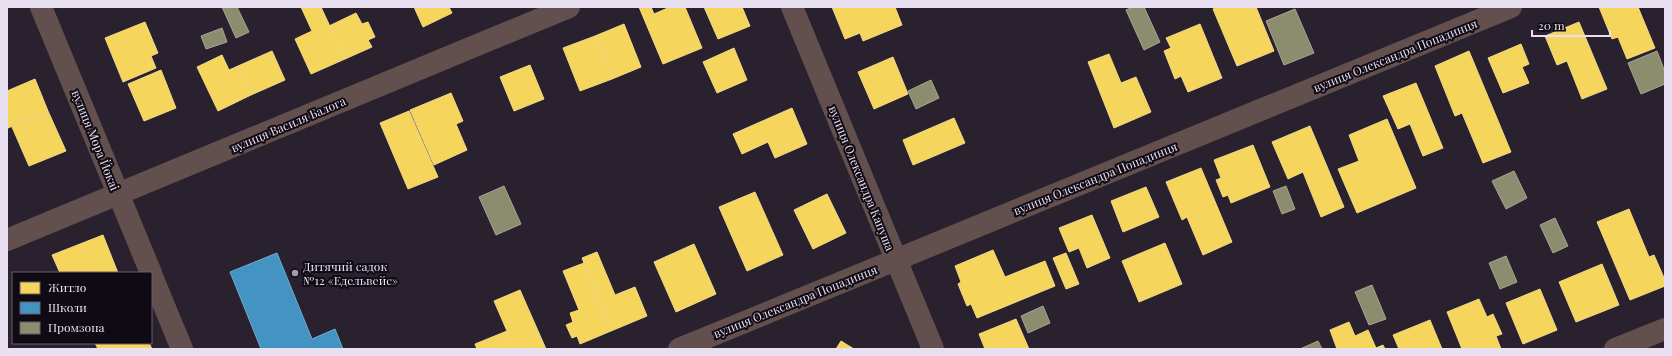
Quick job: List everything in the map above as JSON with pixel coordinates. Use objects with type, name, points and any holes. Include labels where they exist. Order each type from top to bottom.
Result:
[{"type":"street","name":"вулиця Мора Йокаі","points":[[41,7],[150,272]]},
{"type":"street","name":"вулиця Василя Балога","points":[[7,240],[569,7]]},
{"type":"street","name":"вулиця Олександра Капуша","points":[[792,7],[933,349]]},
{"type":"street","name":"вулиця Олександра Попадинця","points":[[679,349],[1511,7]]},
{"type":"street","name":"вулиця Мора Йокаі","points":[[152,276],[182,349]]},
{"type":"street","points":[[1615,349],[1665,329]]},
{"type":"building: Житло","points":[[301,7],[321,7],[345,59],[311,74],[295,39],[312,31]]},
{"type":"building: Житло","points":[[414,7],[449,7],[452,13],[423,27]]},
{"type":"building: Житло","points":[[639,7],[651,7],[654,14],[670,7],[685,7],[702,48],[663,64]]},
{"type":"building: Житло","points":[[704,7],[742,7],[750,26],[718,39]]},
{"type":"building: Житло","points":[[832,7],[895,7],[902,25],[863,41],[860,33],[845,39]]},
{"type":"building: Житло","points":[[1217,7],[1256,7],[1274,51],[1237,66],[1213,9]]},
{"type":"building: Житло","points":[[1599,7],[1638,7],[1655,48],[1627,59],[1618,37],[1612,39]]},
{"type":"building: Житло","points":[[356,13],[362,24],[368,22],[375,37],[368,40],[372,47],[345,59],[329,26]]},
{"type":"building: Житло","points":[[145,22],[158,53],[151,56],[156,68],[123,82],[105,38]]},
{"type":"building: Житло","points":[[1579,22],[1607,89],[1582,99],[1567,61],[1557,65],[1545,36]]},
{"type":"building: Житло","points":[[624,24],[641,67],[612,79],[595,36]]},
{"type":"building: Житло","points":[[1200,24],[1222,78],[1188,92],[1181,76],[1175,79],[1164,51],[1171,48],[1166,38]]},
{"type":"building: Житло","points":[[595,36],[612,79],[580,91],[563,48]]},
{"type":"building: Житло","points":[[1521,44],[1529,64],[1522,67],[1529,83],[1503,93],[1488,58]]},
{"type":"building: Житло","points":[[734,48],[747,80],[717,93],[703,62]]},
{"type":"building: Житло","points":[[272,51],[285,80],[251,95],[238,66]]},
{"type":"building: Житло","points":[[1469,51],[1511,152],[1483,163],[1462,113],[1455,116],[1435,66]]},
{"type":"building: Житло","points":[[1109,54],[1121,83],[1136,77],[1151,112],[1114,128],[1088,62]]},
{"type":"building: Житло","points":[[222,55],[229,70],[238,66],[251,95],[218,111],[197,67]]},
{"type":"building: Житло","points":[[893,57],[908,94],[874,109],[858,72]]},
{"type":"building: Житло","points":[[530,65],[544,99],[514,111],[500,77]]},
{"type":"building: Житло","points":[[161,70],[176,108],[144,121],[128,84]]},
{"type":"building: Житло","points":[[35,79],[48,111],[8,128],[7,91]]},
{"type":"building: Житло","points":[[1416,83],[1443,148],[1423,156],[1410,124],[1398,129],[1383,96]]},
{"type":"building: Житло","points":[[451,93],[463,121],[456,124],[467,150],[434,165],[410,110]]},
{"type":"building: Житло","points":[[792,108],[807,144],[775,158],[768,142],[742,154],[733,134]]},
{"type":"building: Житло","points":[[48,111],[66,151],[29,166],[12,127]]},
{"type":"building: Житло","points":[[409,111],[438,177],[408,189],[380,123]]},
{"type":"building: Житло","points":[[954,118],[965,143],[913,165],[903,140]]},
{"type":"building: Житло","points":[[1387,119],[1416,188],[1357,213],[1338,169],[1359,161],[1349,135]]},
{"type":"building: Житло","points":[[1310,126],[1344,207],[1321,217],[1303,172],[1288,179],[1272,142]]},
{"type":"building: Житло","points":[[1253,145],[1270,187],[1231,203],[1228,195],[1223,197],[1216,180],[1221,178],[1214,160]]},
{"type":"building: Житло","points":[[1201,168],[1232,242],[1203,255],[1187,217],[1182,220],[1166,182]]},
{"type":"building: Житло","points":[[1146,187],[1159,217],[1123,232],[1111,201]]},
{"type":"building: Житло","points":[[755,192],[783,255],[747,271],[719,207]]},
{"type":"building: Житло","points":[[827,194],[846,233],[813,249],[794,210]]},
{"type":"building: Житло","points":[[1629,209],[1649,257],[1654,255],[1665,280],[1665,286],[1630,300],[1597,222]]},
{"type":"building: Житло","points":[[1092,215],[1110,258],[1087,268],[1079,248],[1069,252],[1059,228]]},
{"type":"building: Житло","points":[[103,235],[118,272],[60,272],[52,255]]},
{"type":"building: Житло","points":[[1165,243],[1182,284],[1139,302],[1122,261]]},
{"type":"building: Житло","points":[[694,244],[716,294],[676,312],[654,262]]},
{"type":"building: Житло","points":[[993,250],[1005,277],[1045,261],[1055,286],[977,318],[971,304],[967,306],[958,284],[961,282],[955,266]]},
{"type":"building: Житло","points":[[597,252],[615,295],[635,287],[647,316],[611,331],[582,258]]},
{"type":"building: Житло","points":[[1066,253],[1079,284],[1066,289],[1053,258]]},
{"type":"building: Житло","points":[[584,263],[611,331],[580,344],[577,336],[572,338],[566,325],[573,322],[570,313],[579,310],[563,271]]},
{"type":"building: Житло","points":[[1602,264],[1619,305],[1576,322],[1559,282]]},
{"type":"building: Житло","points":[[1540,289],[1557,330],[1523,344],[1506,303]]},
{"type":"building: Житло","points":[[520,290],[546,349],[515,349],[507,331],[494,301]]},
{"type":"building: Житло","points":[[1479,299],[1487,317],[1493,314],[1502,334],[1496,336],[1501,349],[1462,349],[1447,312]]},
{"type":"building: Житло","points":[[1016,319],[1029,349],[985,349],[979,334]]},
{"type":"building: Житло","points":[[1430,320],[1442,349],[1399,349],[1393,335]]},
{"type":"building: Житло","points":[[1349,322],[1355,336],[1368,330],[1376,348],[1383,345],[1385,349],[1337,349],[1330,330]]},
{"type":"building: Житло","points":[[507,331],[515,349],[477,349],[475,344]]},
{"type":"building: Житло","points":[[841,341],[854,349],[836,349]]},
{"type":"building: Житло","points":[[96,344],[150,344],[152,349],[98,349]]},
{"type":"building: Школи","points":[[277,253],[312,339],[335,329],[343,349],[261,349],[230,272]]},
{"type":"building: Промзона","points":[[222,7],[237,7],[249,32],[236,38]]},
{"type":"building: Промзона","points":[[1133,7],[1144,7],[1160,42],[1144,50],[1126,10]]},
{"type":"building: Промзона","points":[[1295,9],[1314,53],[1284,65],[1266,21]]},
{"type":"building: Промзона","points":[[222,28],[227,42],[206,49],[201,36]]},
{"type":"building: Промзона","points":[[1657,51],[1665,72],[1665,84],[1641,94],[1628,63]]},
{"type":"building: Промзона","points":[[931,80],[939,98],[916,109],[908,91]]},
{"type":"building: Промзона","points":[[1514,171],[1527,198],[1506,209],[1492,181]]},
{"type":"building: Промзона","points":[[504,186],[521,224],[496,235],[479,197]]},
{"type":"building: Промзона","points":[[1286,186],[1295,209],[1282,214],[1273,191]]},
{"type":"building: Промзона","points":[[1555,218],[1568,246],[1553,253],[1540,225]]},
{"type":"building: Промзона","points":[[1506,256],[1517,282],[1500,289],[1489,263]]},
{"type":"building: Промзона","points":[[1372,285],[1386,319],[1369,325],[1355,292]]},
{"type":"building: Промзона","points":[[1043,306],[1050,323],[1028,333],[1021,316]]},
{"type":"building: Промзона","points":[[1318,341],[1322,349],[1300,349]]},
{"type":"place","name":"Дитячий садок №12 «Едельвейс»","points":[[295,273]]}]
